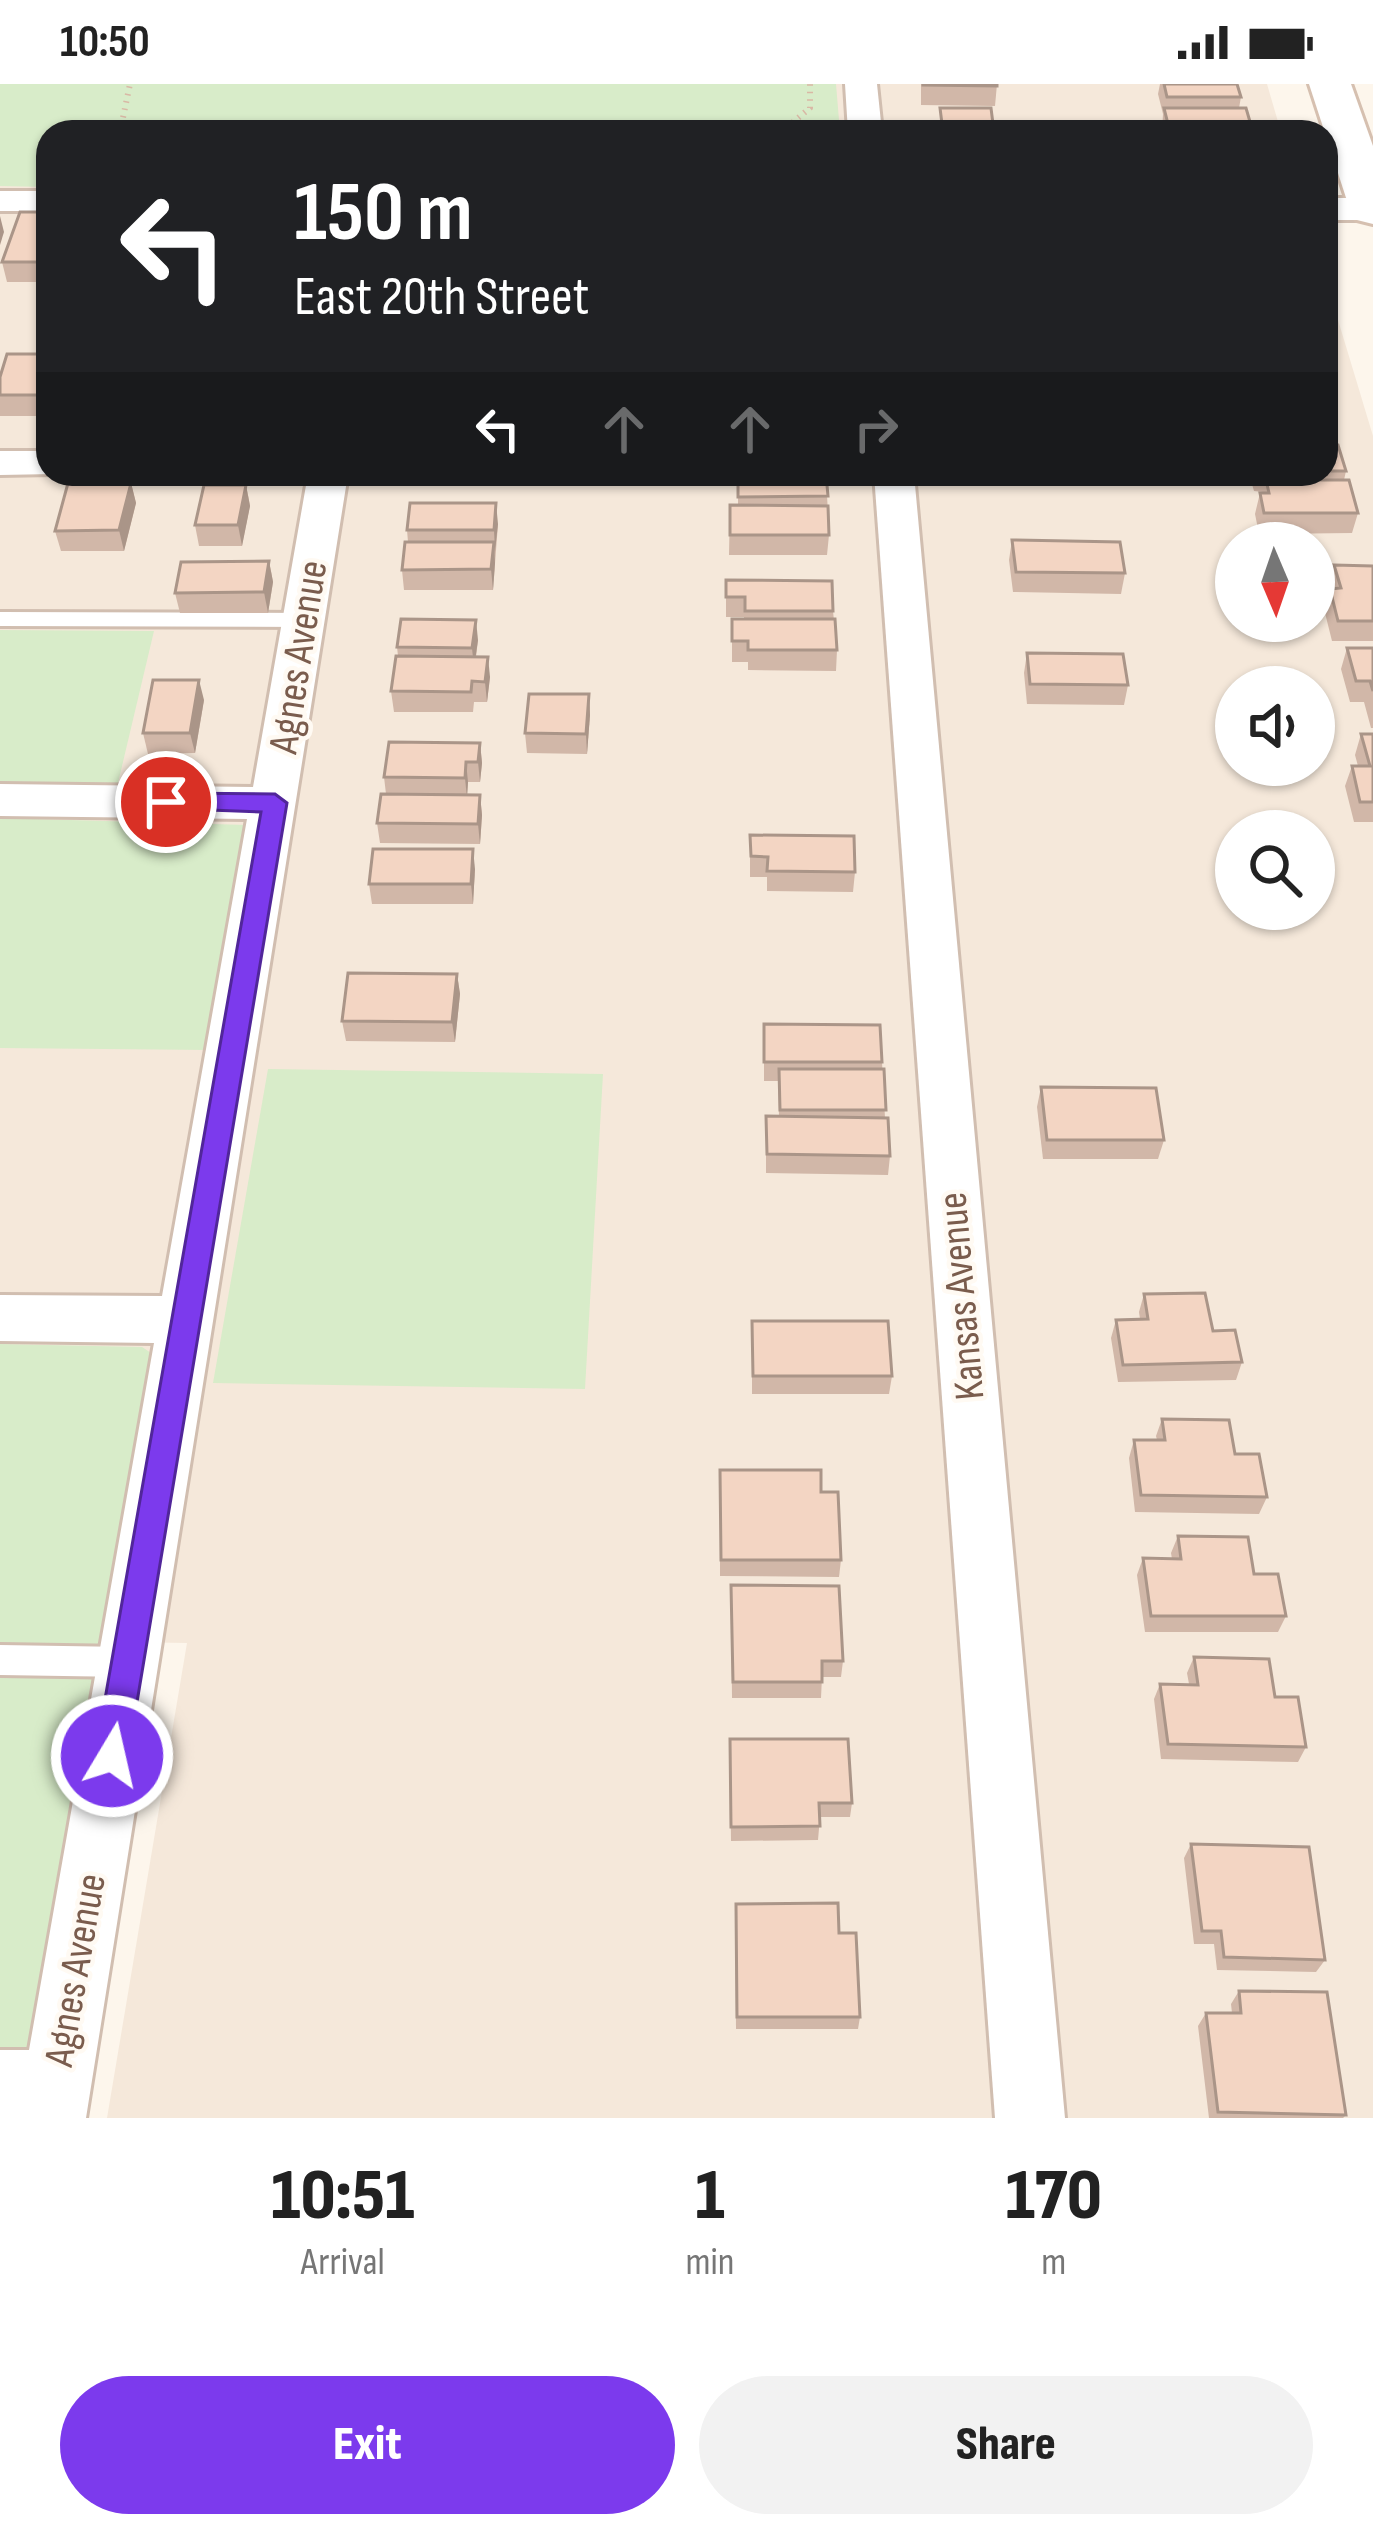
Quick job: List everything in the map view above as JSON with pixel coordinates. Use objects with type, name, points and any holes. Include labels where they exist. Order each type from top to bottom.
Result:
[{"type":"street","points":[[861,84],[864,120]]},
{"type":"street","points":[[1330,84],[1373,210],[1338,209]]},
{"type":"street","points":[[0,201],[36,201]]},
{"type":"street","points":[[0,463],[36,464]]},
{"type":"street","name":"Agnes Avenue","points":[[36,2095],[128,1662],[326,486]]},
{"type":"street","name":"Kansas Avenue","points":[[895,486],[1030,2118]]},
{"type":"street","points":[[0,800],[275,803]]},
{"type":"street","points":[[0,1318],[188,1321]]},
{"type":"lane","points":[[0,619],[306,620]]},
{"type":"lane","points":[[0,1660],[128,1662]]},
{"type":"path","points":[[122,120],[130,84]]},
{"type":"path","points":[[796,120],[810,108],[810,84]]},
{"type":"shaded area","points":[[0,84],[1267,84],[1278,120],[36,120],[36,486],[1338,486],[1338,320],[1373,436],[1373,2118],[107,2118],[187,1643],[0,1640]]},
{"type":"green space","points":[[0,84],[836,84],[839,120],[36,120],[36,187],[0,186]]},
{"type":"green space","points":[[0,630],[154,631],[118,783],[0,782]]},
{"type":"green space","points":[[0,818],[247,825],[209,1050],[0,1048]]},
{"type":"green space","points":[[268,1069],[603,1074],[585,1389],[213,1383]]},
{"type":"green space","points":[[0,1344],[142,1347],[151,1353],[155,1367],[103,1646],[0,1644]]},
{"type":"green space","points":[[0,1676],[96,1677],[27,2054],[0,2054]]},
{"type":"building","points":[[997,84],[997,86],[923,85]]},
{"type":"building","points":[[1164,84],[1237,84],[1241,97],[1167,97]]},
{"type":"building","points":[[940,108],[991,108],[992,120],[942,120]]},
{"type":"building","points":[[1164,108],[1246,108],[1250,120],[1167,120]]},
{"type":"building","points":[[20,212],[36,212],[36,262],[2,262]]},
{"type":"building","points":[[7,354],[36,354],[36,395],[0,395]]},
{"type":"building","points":[[1338,445],[1346,471],[1338,471]]},
{"type":"building","points":[[1338,480],[1349,480],[1358,513],[1264,513],[1260,493],[1269,493],[1267,486],[1338,486]]},
{"type":"building","points":[[67,486],[130,486],[119,530],[55,531]]},
{"type":"building","points":[[204,486],[246,486],[238,525],[195,525]]},
{"type":"building","points":[[738,486],[827,486],[828,496],[738,497]]},
{"type":"building","points":[[410,503],[496,503],[494,530],[407,530]]},
{"type":"building","points":[[730,505],[828,506],[829,535],[730,535]]},
{"type":"building","points":[[1012,540],[1120,542],[1125,573],[1016,572]]},
{"type":"building","points":[[405,542],[494,542],[491,569],[402,570]]},
{"type":"building","points":[[269,561],[264,592],[175,593],[181,562]]},
{"type":"building","points":[[1335,565],[1373,566],[1373,621],[1338,621],[1335,589],[1341,588]]},
{"type":"building","points":[[726,580],[832,581],[833,611],[745,611],[745,597],[726,597]]},
{"type":"building","points":[[401,619],[476,620],[472,648],[397,647]]},
{"type":"building","points":[[732,619],[835,619],[837,650],[748,650],[748,641],[732,641]]},
{"type":"building","points":[[1347,648],[1373,648],[1373,691],[1370,681],[1356,681]]},
{"type":"building","points":[[1027,653],[1123,654],[1128,685],[1030,684]]},
{"type":"building","points":[[396,656],[488,657],[485,682],[472,681],[471,692],[391,691]]},
{"type":"building","points":[[153,680],[199,680],[190,733],[143,733]]},
{"type":"building","points":[[529,694],[589,694],[586,734],[525,733]]},
{"type":"building","points":[[1361,734],[1373,734],[1373,802],[1360,802],[1352,766],[1370,766]]},
{"type":"building","points":[[389,742],[480,743],[478,762],[466,762],[465,778],[384,777]]},
{"type":"building","points":[[381,794],[480,795],[478,824],[377,823]]},
{"type":"building","points":[[750,835],[854,836],[855,872],[767,871],[768,857],[751,856]]},
{"type":"building","points":[[373,849],[473,849],[471,884],[369,884]]},
{"type":"building","points":[[348,973],[457,974],[452,1022],[342,1021]]},
{"type":"building","points":[[764,1024],[880,1025],[882,1062],[764,1062]]},
{"type":"building","points":[[779,1069],[884,1069],[886,1110],[780,1110]]},
{"type":"building","points":[[1041,1087],[1156,1088],[1164,1140],[1047,1140]]},
{"type":"building","points":[[766,1116],[888,1118],[890,1156],[767,1154]]},
{"type":"building","points":[[1205,1293],[1213,1331],[1235,1330],[1242,1362],[1123,1365],[1116,1320],[1148,1319],[1144,1294]]},
{"type":"building","points":[[752,1321],[888,1321],[892,1376],[753,1376]]},
{"type":"building","points":[[1162,1419],[1229,1420],[1235,1454],[1259,1454],[1267,1497],[1141,1495],[1134,1440],[1165,1440]]},
{"type":"building","points":[[720,1470],[821,1470],[821,1492],[838,1492],[841,1560],[721,1560]]},
{"type":"building","points":[[1178,1536],[1248,1537],[1254,1574],[1278,1574],[1286,1616],[1151,1616],[1143,1558],[1181,1559]]},
{"type":"building","points":[[731,1585],[839,1586],[843,1661],[822,1661],[822,1682],[733,1682]]},
{"type":"building","points":[[1194,1657],[1269,1659],[1275,1697],[1298,1697],[1306,1747],[1168,1744],[1160,1684],[1198,1685]]},
{"type":"building","points":[[730,1739],[848,1739],[852,1803],[819,1803],[820,1826],[731,1827]]},
{"type":"building","points":[[1191,1844],[1309,1847],[1325,1960],[1224,1957],[1221,1931],[1202,1931]]},
{"type":"building","points":[[838,1903],[839,1933],[856,1933],[860,2017],[737,2017],[736,1904]]},
{"type":"building","points":[[1239,1991],[1327,1992],[1346,2115],[1218,2112],[1206,2013],[1241,2013]]},
{"type":"route","points":[[112,1756],[275,803],[166,802]]}]
